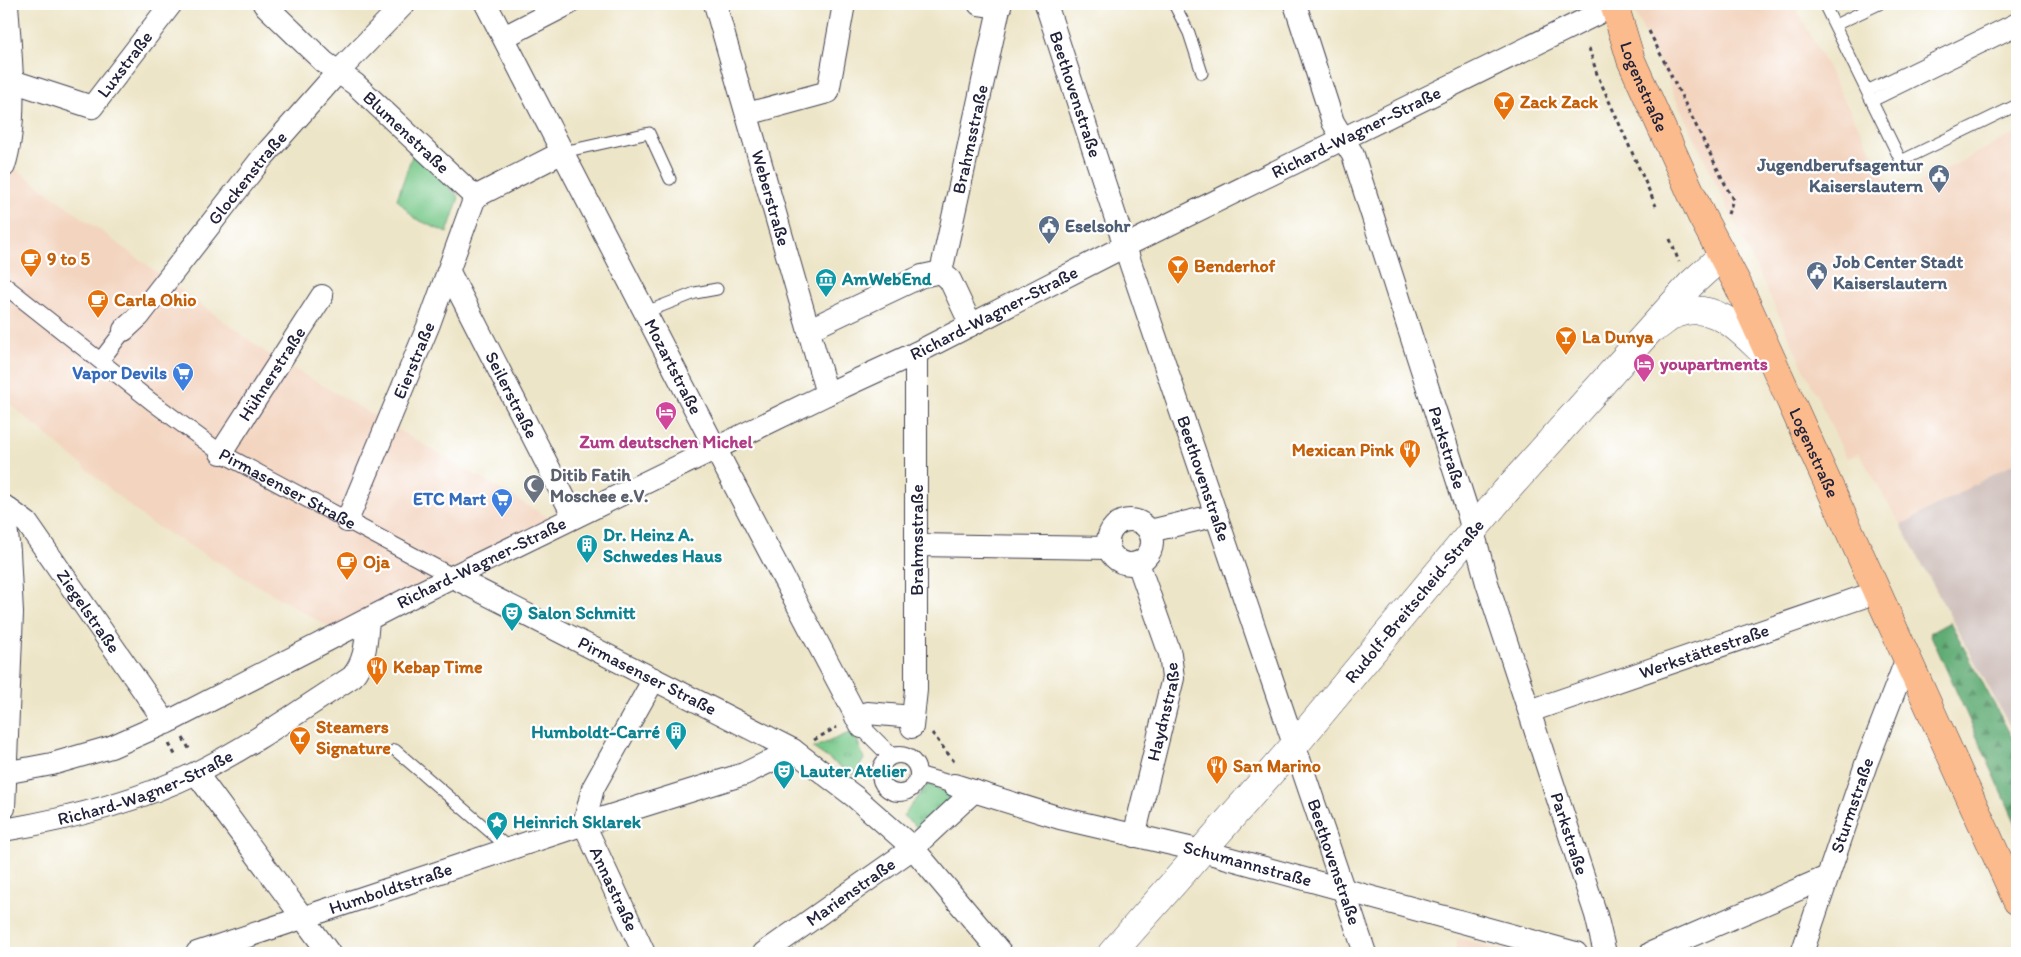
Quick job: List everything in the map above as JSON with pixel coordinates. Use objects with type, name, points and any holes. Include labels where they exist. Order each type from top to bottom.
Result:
[{"type":"main road","name":"Logenstraße","points":[[1615,4],[1631,60],[1701,215],[1723,255],[2017,901]]},
{"type":"street","points":[[4,166],[11,123],[12,80],[7,4]]},
{"type":"street","name":"Luxstraße","points":[[12,80],[92,107],[170,4]]},
{"type":"street","name":"Blumenstraße","points":[[264,4],[337,73],[356,84],[475,197]]},
{"type":"street","name":"Glockenstraße","points":[[101,360],[124,330],[139,316],[262,158],[337,73],[404,4]]},
{"type":"street","name":"Mozartstraße","points":[[486,4],[859,722]]},
{"type":"street","points":[[504,37],[568,4]]},
{"type":"street","name":"Weberstraße","points":[[715,4],[810,329],[827,394]]},
{"type":"street","points":[[747,114],[828,92],[844,4]]},
{"type":"street","name":"Beethovenstraße","points":[[1046,4],[1125,246],[1364,953]]},
{"type":"street","name":"Parkstraße","points":[[1295,4],[1333,122],[1354,155],[1473,529],[1487,583],[1596,915],[1605,953]]},
{"type":"street","name":"Richard-Wagner-Straße","points":[[5,773],[52,764],[111,747],[166,723],[453,577],[715,448],[916,353],[1125,246],[1615,4]]},
{"type":"street","name":"Brahmsstraße","points":[[942,272],[993,5]]},
{"type":"street","points":[[475,197],[563,152]]},
{"type":"street","name":"Eierstraße","points":[[346,521],[449,272],[475,197]]},
{"type":"street","name":"Rudolf-Breitscheid-Straße","points":[[1112,953],[1294,746],[1473,529],[1691,284],[1723,255]]},
{"type":"street","name":"Seilerstraße","points":[[449,272],[574,518]]},
{"type":"street","points":[[810,329],[922,276],[942,272],[950,280],[971,325]]},
{"type":"street","name":"Pirmasenser Straße","points":[[4,285],[152,402],[221,453],[453,577],[654,679],[801,746],[913,848],[1001,953]]},
{"type":"street","name":"Hühnerstraße","points":[[221,453],[322,296]]},
{"type":"street","points":[[1645,335],[1678,313],[1709,310],[1732,323],[1769,358]]},
{"type":"street","name":"Brahmsstraße","points":[[912,722],[916,690],[916,353]]},
{"type":"street","points":[[4,508],[8,613],[4,808]]},
{"type":"street","name":"Ziegelstraße","points":[[4,508],[27,523],[166,723]]},
{"type":"street","points":[[1150,531],[1217,515]]},
{"type":"street","points":[[1135,520],[1143,523],[1150,531],[1153,542],[1150,552],[1138,563],[1123,564],[1112,555],[1109,548],[1110,532],[1123,521],[1135,520]]},
{"type":"street","points":[[917,545],[1109,548]]},
{"type":"street","name":"Haydnstraße","points":[[1134,836],[1173,678],[1170,654],[1138,563]]},
{"type":"street","name":"Werkstättestraße","points":[[1530,711],[1877,592]]},
{"type":"street","name":"Richard-Wagner-Straße","points":[[4,830],[63,820],[124,801],[196,773],[248,744],[352,677],[361,666],[364,658],[368,620]]},
{"type":"street","name":"Sturmstraße","points":[[1802,953],[1866,764],[1907,658]]},
{"type":"street","points":[[584,824],[593,788],[654,679]]},
{"type":"street","points":[[912,722],[867,713],[859,722],[898,755],[915,762],[919,775],[913,787],[901,793],[884,795],[880,778],[882,765],[898,755],[912,722]]},
{"type":"street","name":"Humboldtstraße","points":[[197,953],[584,824],[744,774],[801,746]]},
{"type":"street","points":[[196,773],[329,953]]},
{"type":"street","points":[[913,848],[964,788],[919,775]]},
{"type":"street","name":"Schumannstraße","points":[[964,788],[1060,818],[1202,851],[1576,953]]},
{"type":"street","name":"Annastraße","points":[[584,824],[644,953]]},
{"type":"street","name":"Marienstraße","points":[[764,953],[913,848]]},
{"type":"street","points":[[1651,953],[1827,877]]},
{"type":"lane","points":[[1174,4],[1189,33],[1202,73]]},
{"type":"lane","points":[[1824,4],[1901,161],[2017,105]]},
{"type":"lane","points":[[1835,25],[1879,4]]},
{"type":"lane","points":[[1869,96],[2017,18]]},
{"type":"lane","points":[[1869,96],[2017,30]]},
{"type":"lane","points":[[563,152],[649,133],[670,179]]},
{"type":"lane","points":[[646,312],[695,294],[717,289]]},
{"type":"lane","points":[[395,750],[510,849]]},
{"type":"path","points":[[1648,26],[1733,200],[1728,215]]},
{"type":"path","points":[[1589,48],[1597,74],[1656,206]]},
{"type":"path","points":[[1670,239],[1679,262]]},
{"type":"path","points":[[801,746],[859,722]]},
{"type":"path","points":[[912,722],[925,725],[934,735],[964,788]]},
{"type":"shaded area","points":[[1631,4],[1794,4],[1895,196],[2017,132],[2017,461],[1901,525],[1859,453],[1847,459]]},
{"type":"shaded area","points":[[4,160],[267,353],[551,519],[332,629],[149,522],[4,399]]},
{"type":"shaded area","points":[[2017,461],[2017,740],[1901,525]]},
{"type":"shaded area","points":[[1458,938],[1514,953],[1454,953]]},
{"type":"green space","points":[[413,153],[459,197],[447,233],[414,218],[397,199]]},
{"type":"green space","points":[[1950,622],[2017,747],[2017,826],[1930,633]]},
{"type":"green space","points":[[854,731],[864,759],[854,776],[813,748]]},
{"type":"green space","points":[[928,784],[954,796],[921,830],[903,816]]},
{"type":"place","name":"Zack Zack","points":[[1504,121]]},
{"type":"place","name":"Jugendberufsagentur Kaiserslautern","points":[[1939,194]]},
{"type":"place","name":"Eselsohr","points":[[1049,245]]},
{"type":"place","name":"9 to 5","points":[[31,278]]},
{"type":"place","name":"Benderhof","points":[[1178,285]]},
{"type":"place","name":"Job Center Stadt Kaiserslautern","points":[[1817,291]]},
{"type":"place","name":"AmWebEnd","points":[[826,298]]},
{"type":"place","name":"Carla Ohio","points":[[98,319]]},
{"type":"place","name":"La Dunya","points":[[1566,356]]},
{"type":"place","name":"youpartments","points":[[1644,383]]},
{"type":"place","name":"Vapor Devils","points":[[183,392]]},
{"type":"place","name":"Zum deutschen Michel","points":[[666,431]]},
{"type":"place","name":"Mexican Pink","points":[[1410,469]]},
{"type":"place","name":"Ditib Fatih Moschee e.V.","points":[[534,504]]},
{"type":"place","name":"ETC Mart","points":[[502,518]]},
{"type":"place","name":"Dr. Heinz A. Schwedes Haus","points":[[587,564]]},
{"type":"place","name":"Oja","points":[[347,581]]},
{"type":"place","name":"Salon Schmitt","points":[[512,632]]},
{"type":"place","name":"Kebap Time","points":[[377,686]]},
{"type":"place","name":"Humboldt-Carré","points":[[676,751]]},
{"type":"place","name":"Steamers Signature","points":[[300,756]]},
{"type":"place","name":"San Marino","points":[[1217,785]]},
{"type":"place","name":"Lauter Atelier","points":[[784,790]]},
{"type":"place","name":"Heinrich Sklarek","points":[[497,841]]}]
